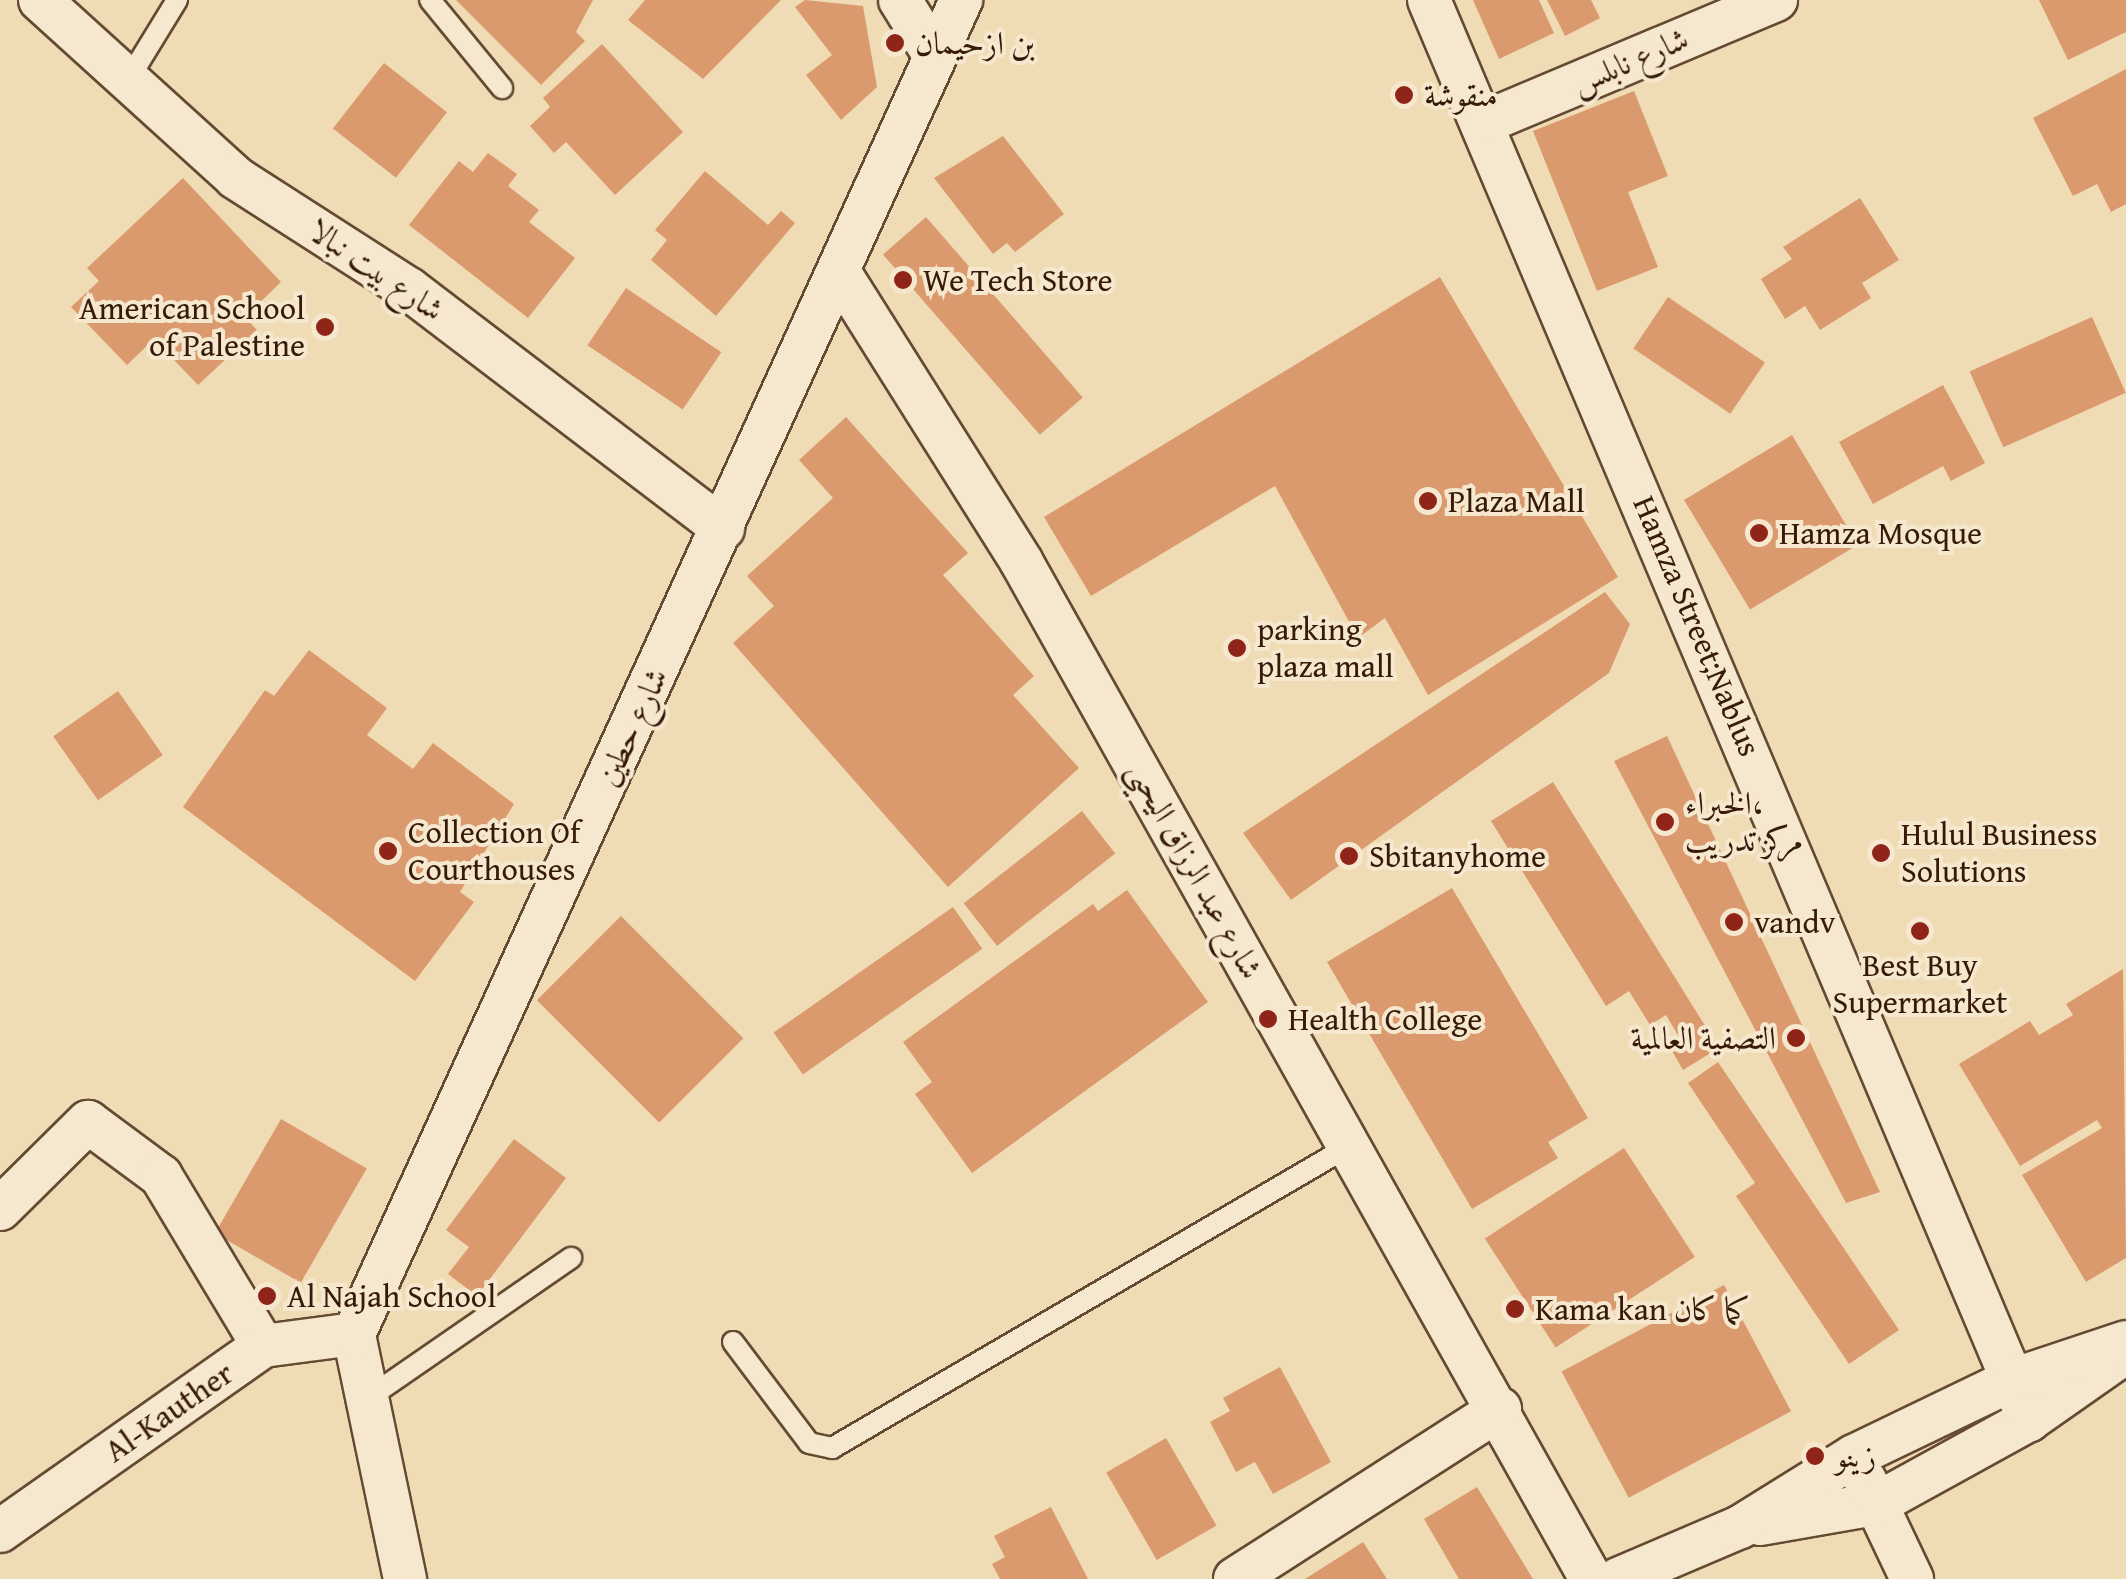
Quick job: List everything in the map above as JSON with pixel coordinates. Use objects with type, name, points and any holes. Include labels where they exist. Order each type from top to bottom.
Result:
[{"type":"street","name":"شارع بيت نبالا","points":[[40,0],[236,178],[410,289],[723,528]]},
{"type":"street","points":[[900,0],[934,53]]},
{"type":"street","name":"شارع حطين","points":[[354,1334],[841,275],[934,53],[961,0]]},
{"type":"street","name":"Hamza Street;Nablus","points":[[1429,0],[2029,1420]]},
{"type":"street","name":"شارع نابلس","points":[[1484,123],[1776,0]]},
{"type":"street","name":"شارع عبد الرزاق اليحيى","points":[[841,275],[1020,561],[1500,1409],[1592,1579]]},
{"type":"street","points":[[0,1209],[88,1122],[161,1176],[263,1346]]},
{"type":"street","points":[[354,1334],[405,1579]]},
{"type":"street","name":"Al-Kauther","points":[[0,1532],[263,1346],[354,1334]]},
{"type":"street","points":[[1618,1579],[1740,1528],[1854,1456],[2012,1380],[2126,1342]]},
{"type":"street","points":[[1740,1528],[1876,1504],[2029,1420],[2126,1351]]},
{"type":"street","points":[[1235,1579],[1500,1409]]},
{"type":"street","points":[[1854,1456],[1912,1579]]},
{"type":"lane","points":[[128,80],[177,0]]},
{"type":"lane","points":[[430,0],[502,88]]},
{"type":"lane","points":[[733,1342],[809,1444],[832,1448],[1351,1145]]},
{"type":"lane","points":[[368,1398],[571,1258]]},
{"type":"building","points":[[456,0],[593,0],[576,32],[585,41],[541,85]]},
{"type":"building","points":[[645,0],[781,0],[703,79],[628,20]]},
{"type":"building","points":[[805,0],[863,6],[877,87],[841,120],[806,75],[832,55],[795,7]]},
{"type":"building","points":[[1473,0],[1539,0],[1554,33],[1499,59]]},
{"type":"building","points":[[1547,0],[1591,0],[1600,18],[1565,36]]},
{"type":"building","points":[[2039,0],[2126,0],[2126,32],[2068,60]]},
{"type":"building","points":[[602,44],[683,132],[615,195],[566,142],[554,153],[530,126],[550,107],[543,98]]},
{"type":"building","points":[[384,63],[447,112],[396,178],[333,128]]},
{"type":"building","points":[[2126,69],[2126,204],[2111,212],[2097,184],[2073,196],[2033,118]]},
{"type":"building","points":[[1634,91],[1668,176],[1628,192],[1658,267],[1597,291],[1533,131]]},
{"type":"building","points":[[1003,136],[1064,214],[1015,252],[1007,243],[993,254],[934,178]]},
{"type":"building","points":[[488,153],[517,174],[508,186],[539,210],[529,222],[575,258],[528,318],[409,225],[459,161],[473,172]]},
{"type":"building","points":[[705,171],[768,225],[781,211],[795,223],[716,316],[651,260],[667,240],[655,230]]},
{"type":"building","points":[[183,178],[281,282],[245,317],[257,330],[198,385],[154,339],[127,365],[71,307],[99,281],[87,268]]},
{"type":"building","points":[[1860,198],[1899,260],[1862,283],[1871,298],[1820,330],[1805,306],[1785,319],[1761,279],[1792,259],[1783,247]]},
{"type":"building","points":[[926,217],[1083,397],[1040,435],[883,254]]},
{"type":"building","name":"Plaza Mall","points":[[1440,277],[1618,577],[1428,695],[1385,618],[1358,638],[1275,486],[1091,596],[1044,517]]},
{"type":"building","points":[[626,288],[721,352],[683,410],[587,345]]},
{"type":"building","points":[[1668,297],[1765,362],[1730,414],[1633,348]]},
{"type":"building","points":[[2092,317],[2126,393],[2003,447],[1970,372]]},
{"type":"building","points":[[1943,385],[1985,463],[1951,481],[1943,466],[1873,504],[1839,442]]},
{"type":"building","points":[[846,417],[968,553],[943,575],[1034,676],[1013,695],[1079,768],[948,887],[733,643],[774,606],[747,576],[833,498],[799,460]]},
{"type":"building","points":[[1792,435],[1858,545],[1750,610],[1684,500]]},
{"type":"building","points":[[1605,592],[1630,624],[1609,673],[1291,900],[1243,833]]},
{"type":"building","points":[[309,650],[387,708],[367,735],[413,769],[433,743],[514,804],[460,892],[474,902],[415,981],[183,807],[265,690],[274,696]]},
{"type":"building","points":[[118,691],[163,755],[98,800],[53,736]]},
{"type":"building","points":[[1667,736],[1880,1192],[1846,1203],[1614,761]]},
{"type":"building","points":[[1553,782],[1719,1048],[1683,1070],[1668,1044],[1679,1037],[1666,1015],[1650,1025],[1629,991],[1606,1006],[1491,821]]},
{"type":"building","points":[[1082,811],[1115,854],[997,946],[964,903]]},
{"type":"building","points":[[1452,888],[1588,1118],[1548,1142],[1558,1158],[1472,1209],[1327,962]]},
{"type":"building","points":[[1127,890],[1208,1002],[972,1173],[915,1094],[932,1082],[903,1042],[1093,904],[1098,911]]},
{"type":"building","points":[[953,907],[982,949],[803,1074],[774,1033]]},
{"type":"building","points":[[621,916],[743,1038],[659,1122],[537,1000]]},
{"type":"building","points":[[2123,969],[2126,1258],[2086,1282],[2022,1175],[2102,1128],[2097,1120],[2020,1166],[1959,1064],[2030,1021],[2039,1035],[2073,1015],[2066,1004]]},
{"type":"building","points":[[1718,1062],[1899,1330],[1849,1364],[1736,1196],[1755,1183],[1688,1083]]},
{"type":"building","points":[[281,1119],[367,1168],[301,1283],[215,1233]]},
{"type":"building","points":[[514,1139],[566,1178],[477,1296],[448,1274],[469,1247],[446,1230]]},
{"type":"building","points":[[1624,1148],[1695,1257],[1556,1347],[1485,1238]]},
{"type":"building","points":[[1724,1285],[1791,1411],[1629,1498],[1562,1371]]},
{"type":"building","points":[[1280,1367],[1331,1462],[1273,1494],[1255,1462],[1236,1472],[1210,1422],[1230,1411],[1223,1398]]},
{"type":"building","points":[[1166,1438],[1216,1525],[1157,1560],[1106,1472]]},
{"type":"building","points":[[1477,1487],[1533,1579],[1459,1579],[1424,1519]]},
{"type":"building","points":[[1051,1507],[1088,1579],[1000,1579],[992,1564],[1005,1557],[994,1536]]},
{"type":"building","points":[[1363,1542],[1387,1579],[1305,1579]]},
{"type":"place","name":"بن ازحيمان","points":[[895,43]]},
{"type":"place","name":"منقوشة","points":[[1404,95]]},
{"type":"place","name":"We Tech Store","points":[[903,280]]},
{"type":"place","name":"American School of Palestine","points":[[325,327]]},
{"type":"place","name":"Plaza Mall","points":[[1428,501]]},
{"type":"place","name":"Hamza Mosque","points":[[1759,533]]},
{"type":"place","name":"parking plaza mall","points":[[1237,648]]},
{"type":"place","name":"الخبراء، مركز تدريب","points":[[1665,822]]},
{"type":"place","name":"Collection Of Courthouses","points":[[388,851]]},
{"type":"place","name":"Hulul Business Solutions","points":[[1881,853]]},
{"type":"place","name":"Sbitanyhome","points":[[1349,856]]},
{"type":"place","name":"vandv","points":[[1734,922]]},
{"type":"place","name":"Best Buy Supermarket","points":[[1920,931]]},
{"type":"place","name":"Health College","points":[[1268,1019]]},
{"type":"place","name":"التصفية العالمية","points":[[1796,1038]]},
{"type":"place","name":"Al Najah School","points":[[267,1296]]},
{"type":"place","name":"Kama kan كما كان","points":[[1515,1309]]},
{"type":"place","name":"زينو","points":[[1815,1456]]}]
